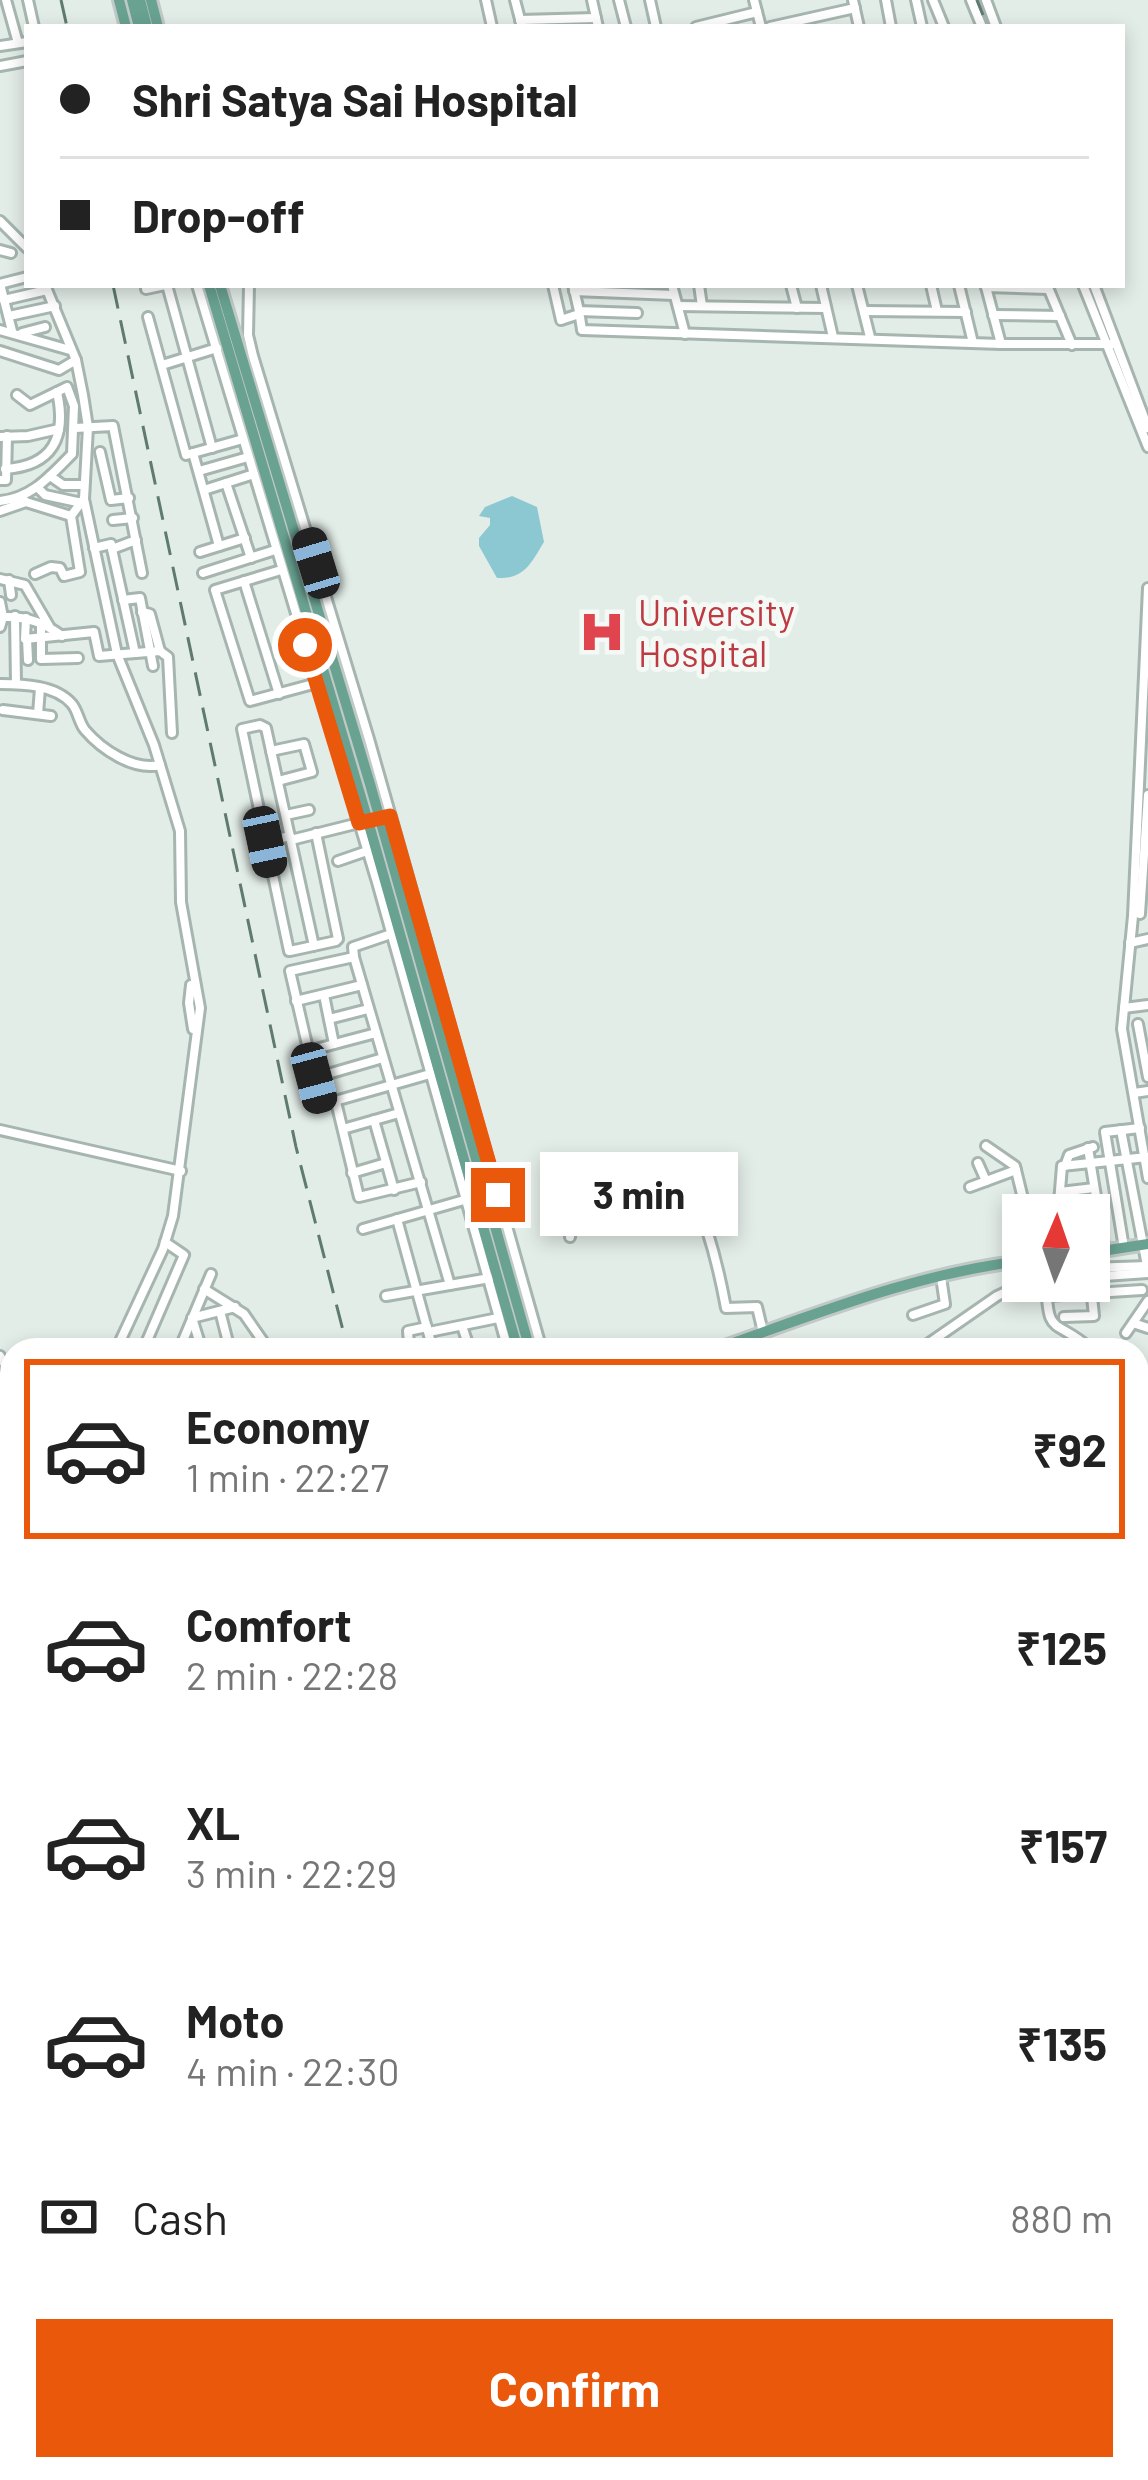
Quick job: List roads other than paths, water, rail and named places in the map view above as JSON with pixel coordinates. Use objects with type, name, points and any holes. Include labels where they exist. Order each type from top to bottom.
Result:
[{"type":"main road","points":[[210,288],[258,473],[374,819],[493,1277],[514,1338]]},
{"type":"main road","points":[[221,288],[526,1338]]},
{"type":"main road","points":[[1110,1250],[1144,1245]]},
{"type":"main road","points":[[748,1338],[940,1277],[1002,1265]]},
{"type":"street","points":[[0,46],[22,43],[6,0]]},
{"type":"street","points":[[515,0],[521,23],[597,22],[592,0]]},
{"type":"street","points":[[754,0],[763,24]]},
{"type":"street","points":[[777,24],[854,4]]},
{"type":"street","points":[[708,24],[757,12]]},
{"type":"street","points":[[0,221],[24,245]]},
{"type":"street","points":[[0,232],[11,231]]},
{"type":"street","points":[[0,250],[11,253]]},
{"type":"street","points":[[0,284],[16,332]]},
{"type":"street","points":[[4,300],[43,288]]},
{"type":"street","points":[[46,288],[74,356],[88,427],[83,501],[117,654],[154,745],[180,831],[181,902],[200,1008],[181,1171],[165,1242],[121,1338]]},
{"type":"street","points":[[146,289],[151,288]]},
{"type":"street","points":[[167,288],[212,448]]},
{"type":"street","points":[[198,288],[248,458],[258,473],[275,550],[316,683],[374,819],[368,851],[464,1200],[493,1277],[505,1338]]},
{"type":"street","points":[[249,288],[248,335],[374,819],[538,1338]]},
{"type":"street","points":[[554,288],[561,320],[579,314],[637,313]]},
{"type":"street","points":[[685,334],[673,290],[574,288],[582,330],[685,334],[870,337],[1000,344],[1113,345]]},
{"type":"street","points":[[699,288],[702,306]]},
{"type":"street","points":[[792,288],[796,308]]},
{"type":"street","points":[[822,288],[833,337]]},
{"type":"street","points":[[858,288],[870,337]]},
{"type":"street","points":[[932,288],[937,310]]},
{"type":"street","points":[[960,288],[973,343]]},
{"type":"street","points":[[986,288],[1000,344]]},
{"type":"street","points":[[1047,288],[1072,345]]},
{"type":"street","points":[[1084,288],[1148,428]]},
{"type":"street","points":[[1095,288],[1148,447]]},
{"type":"street","points":[[9,316],[55,306]]},
{"type":"street","points":[[678,306],[826,308]]},
{"type":"street","points":[[864,310],[966,312]]},
{"type":"street","points":[[993,315],[1060,316]]},
{"type":"street","points":[[148,316],[187,455],[243,440]]},
{"type":"street","points":[[16,332],[45,327]]},
{"type":"street","points":[[0,330],[74,356]]},
{"type":"street","points":[[162,365],[217,348]]},
{"type":"street","points":[[0,351],[59,370]]},
{"type":"street","points":[[5,469],[34,463],[52,452],[59,429],[59,370],[74,356]]},
{"type":"street","points":[[0,512],[24,500],[72,454],[74,406],[68,389],[30,405],[17,395]]},
{"type":"street","points":[[75,428],[112,426],[142,573]]},
{"type":"street","points":[[0,480],[6,480],[3,436],[59,429]]},
{"type":"street","points":[[100,452],[111,500],[129,497]]},
{"type":"street","points":[[193,453],[219,546]]},
{"type":"street","points":[[199,471],[248,458]]},
{"type":"street","points":[[204,490],[258,473]]},
{"type":"street","points":[[50,476],[63,484],[84,485]]},
{"type":"street","points":[[226,483],[251,558]]},
{"type":"street","points":[[38,488],[45,495],[83,501]]},
{"type":"street","points":[[0,501],[24,500],[70,516]]},
{"type":"street","points":[[70,516],[83,501]]},
{"type":"street","points":[[35,574],[51,567],[59,568],[64,576],[80,572],[70,516]]},
{"type":"street","points":[[113,520],[133,518]]},
{"type":"street","points":[[200,553],[245,538]]},
{"type":"street","points":[[112,549],[136,540]]},
{"type":"street","points":[[94,548],[111,544],[135,653]]},
{"type":"street","points":[[203,573],[275,550]]},
{"type":"street","points":[[281,570],[215,590],[250,701],[316,683]]},
{"type":"street","points":[[5,580],[28,588],[45,624],[60,638]]},
{"type":"street","points":[[5,580],[11,595]]},
{"type":"street","points":[[244,581],[279,694]]},
{"type":"street","points":[[1148,588],[1141,914],[1130,943],[1122,1025],[1148,1178]]},
{"type":"street","points":[[123,600],[138,596],[155,651],[149,667],[166,674]]},
{"type":"street","points":[[0,602],[2,622],[20,617],[45,624]]},
{"type":"street","points":[[20,617],[28,638],[28,660]]},
{"type":"street","points":[[16,684],[20,617]]},
{"type":"street","points":[[45,624],[41,659],[78,658]]},
{"type":"street","points":[[28,638],[94,632],[99,656],[155,651],[168,657],[172,733]]},
{"type":"street","points":[[57,659],[60,638]]},
{"type":"street","points":[[0,684],[49,689],[72,704],[88,733],[132,765],[147,768],[159,760]]},
{"type":"street","points":[[38,714],[40,688]]},
{"type":"street","points":[[4,710],[51,716]]},
{"type":"street","points":[[314,946],[265,725],[241,730],[288,950],[314,946],[338,939],[316,833]]},
{"type":"street","points":[[271,751],[304,744],[312,772],[278,781]]},
{"type":"street","points":[[1144,809],[1148,795]]},
{"type":"street","points":[[286,815],[309,810]]},
{"type":"street","points":[[265,842],[374,819]]},
{"type":"street","points":[[338,861],[368,851]]},
{"type":"street","points":[[391,934],[364,940],[353,947],[354,956],[450,1286]]},
{"type":"street","points":[[1130,943],[1148,939]]},
{"type":"street","points":[[354,956],[290,971],[321,1106],[430,1074]]},
{"type":"street","points":[[296,1001],[362,986]]},
{"type":"street","points":[[324,995],[334,1045]]},
{"type":"street","points":[[1124,1008],[1148,1005]]},
{"type":"street","points":[[329,1019],[368,1009]]},
{"type":"street","points":[[1122,1025],[1143,1023],[1148,1071]]},
{"type":"street","points":[[308,1051],[376,1033]]},
{"type":"street","points":[[314,1078],[383,1058]]},
{"type":"street","points":[[1134,1093],[1148,1091]]},
{"type":"street","points":[[336,1102],[362,1199],[421,1181]]},
{"type":"street","points":[[343,1129],[400,1113]]},
{"type":"street","points":[[374,1120],[394,1190]]},
{"type":"street","points":[[1124,1248],[1105,1132],[1140,1128]]},
{"type":"street","points":[[0,1130],[181,1171]]},
{"type":"street","points":[[1121,1130],[1148,1269]]},
{"type":"street","points":[[986,1146],[1011,1162],[1022,1194]]},
{"type":"street","points":[[1094,1188],[1060,1192],[1069,1155],[1091,1148],[1095,1194]]},
{"type":"street","points":[[1065,1166],[1146,1157]]},
{"type":"street","points":[[352,1173],[386,1163]]},
{"type":"street","points":[[978,1163],[986,1181]]},
{"type":"street","points":[[970,1187],[1016,1170]]},
{"type":"street","points":[[570,1237],[575,1190],[622,1196],[694,1195],[714,1246],[726,1308],[757,1307],[763,1333]]},
{"type":"street","points":[[362,1229],[464,1200]]},
{"type":"street","points":[[398,1220],[430,1338]]},
{"type":"street","points":[[148,1338],[184,1256],[165,1242]]},
{"type":"street","points":[[1110,1268],[1148,1269]]},
{"type":"street","points":[[1110,1274],[1148,1269]]},
{"type":"street","points":[[183,1338],[211,1274]]},
{"type":"street","points":[[386,1296],[493,1277]]},
{"type":"street","points":[[914,1316],[945,1304],[940,1277]]},
{"type":"street","points":[[204,1289],[236,1307],[259,1338]]},
{"type":"street","points":[[1110,1292],[1142,1291]]},
{"type":"street","points":[[936,1338],[1002,1294]]},
{"type":"street","points":[[1126,1333],[1148,1301]]},
{"type":"street","points":[[1047,1302],[1052,1323],[1074,1338]]},
{"type":"street","points":[[1064,1317],[1094,1316],[1093,1302]]},
{"type":"street","points":[[192,1318],[236,1307]]},
{"type":"street","points":[[220,1311],[227,1338]]},
{"type":"street","points":[[192,1318],[198,1338]]},
{"type":"street","points":[[409,1338],[408,1331],[499,1318]]},
{"type":"street","points":[[1133,1323],[1148,1325]]},
{"type":"street","points":[[462,1326],[466,1338]]},
{"type":"street","points":[[255,1333],[256,1338]]},
{"type":"water","points":[[512,496],[537,507],[544,542],[521,573],[497,578],[479,546],[490,518],[479,516],[485,507]]},
{"type":"railway","points":[[61,0],[66,24]]},
{"type":"railway","points":[[977,0],[983,15]]},
{"type":"railway","points":[[114,288],[296,1147],[345,1338]]},
{"type":"place","name":"University Hospital","points":[[602,632]]}]
